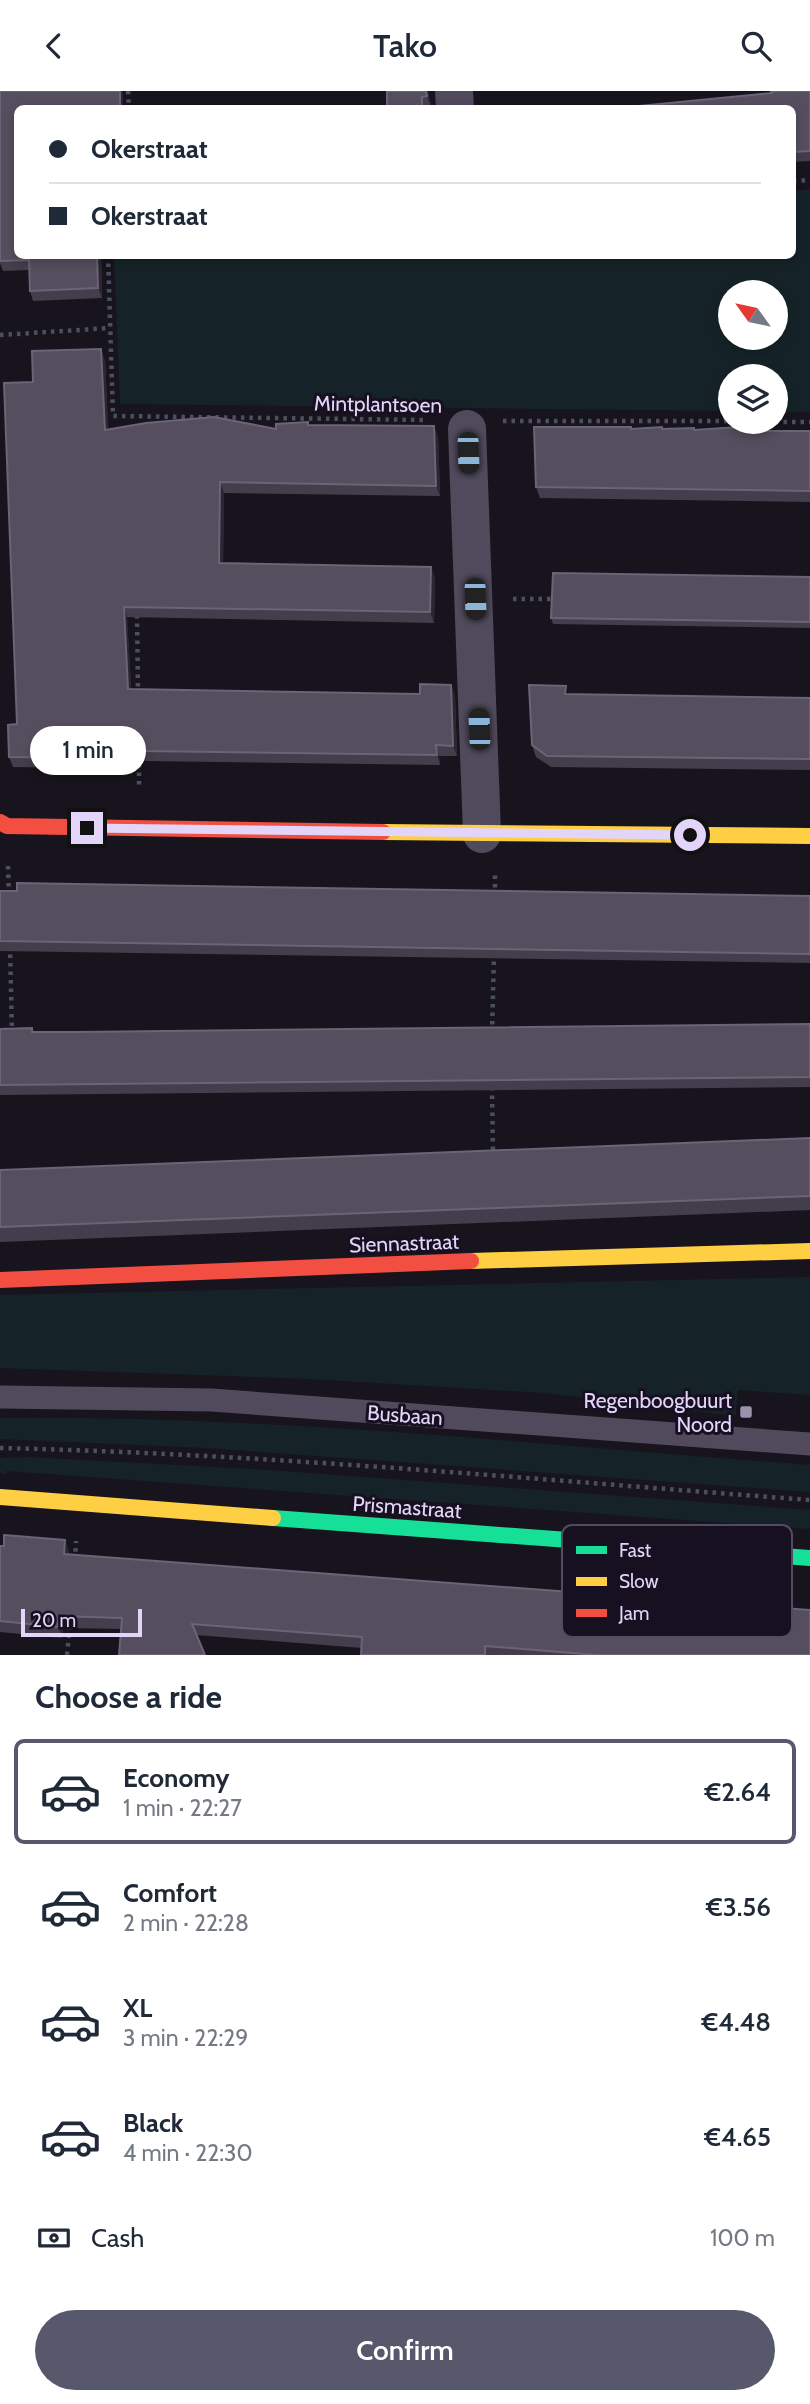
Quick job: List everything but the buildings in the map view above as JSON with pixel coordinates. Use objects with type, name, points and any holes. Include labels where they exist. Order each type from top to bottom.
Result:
[{"type":"street","points":[[467,423],[489,834]]},
{"type":"street","points":[[3,824],[489,834],[810,836]]},
{"type":"street","name":"Siennastraat","points":[[0,1280],[495,1260],[810,1251]]},
{"type":"street","name":"Prismastraat","points":[[0,1497],[562,1539]]},
{"type":"street","name":"Prismastraat","points":[[792,1556],[810,1557]]},
{"type":"lane","name":"Busbaan","points":[[0,1397],[211,1400],[810,1444]]},
{"type":"path","name":"Mintplantsoen","points":[[108,259],[113,416],[467,423],[718,421]]},
{"type":"path","points":[[0,335],[110,328]]},
{"type":"path","points":[[140,417],[141,430]]},
{"type":"path","points":[[788,422],[810,422]]},
{"type":"path","points":[[475,599],[559,599]]},
{"type":"path","points":[[137,605],[138,703]]},
{"type":"path","points":[[139,744],[140,828]]},
{"type":"path","points":[[3,824],[9,906]]},
{"type":"path","points":[[489,834],[495,901]]},
{"type":"path","points":[[9,933],[12,1039]]},
{"type":"path","points":[[492,1035],[494,941]]},
{"type":"path","points":[[491,1075],[493,1167]]},
{"type":"path","points":[[0,1448],[213,1457],[810,1500]]},
{"type":"path","points":[[74,1572],[79,1503]]},
{"type":"path","points":[[67,1655],[71,1614]]},
{"type":"shaded area","points":[[810,189],[810,412],[788,412],[788,364],[718,364],[718,411],[120,404],[114,259],[796,259],[796,191]]},
{"type":"shaded area","points":[[810,1277],[810,1395],[738,1390],[735,1416],[545,1393],[309,1379],[0,1368],[0,1295]]},
{"type":"shaded area","points":[[0,1418],[101,1418],[304,1426],[810,1465],[810,1492],[207,1448],[0,1439]]},
{"type":"shaded area","points":[[28,1457],[268,1470],[810,1510],[810,1529],[792,1528],[792,1525],[755,1525],[6,1471],[6,1474],[0,1473],[0,1458]]},
{"type":"traffic: fast","points":[[273,1518],[562,1540]]},
{"type":"traffic: fast","points":[[792,1557],[810,1558]]},
{"type":"traffic: slow","points":[[383,832],[810,836]]},
{"type":"traffic: slow","points":[[471,1261],[810,1251]]},
{"type":"traffic: slow","points":[[0,1497],[273,1518]]},
{"type":"traffic: jam","points":[[0,822],[7,826],[383,832]]},
{"type":"traffic: jam","points":[[0,1280],[471,1261]]},
{"type":"place","name":"Regenboogbuurt Noord","points":[[746,1412]]},
{"type":"route","points":[[87,828],[690,835]]}]
